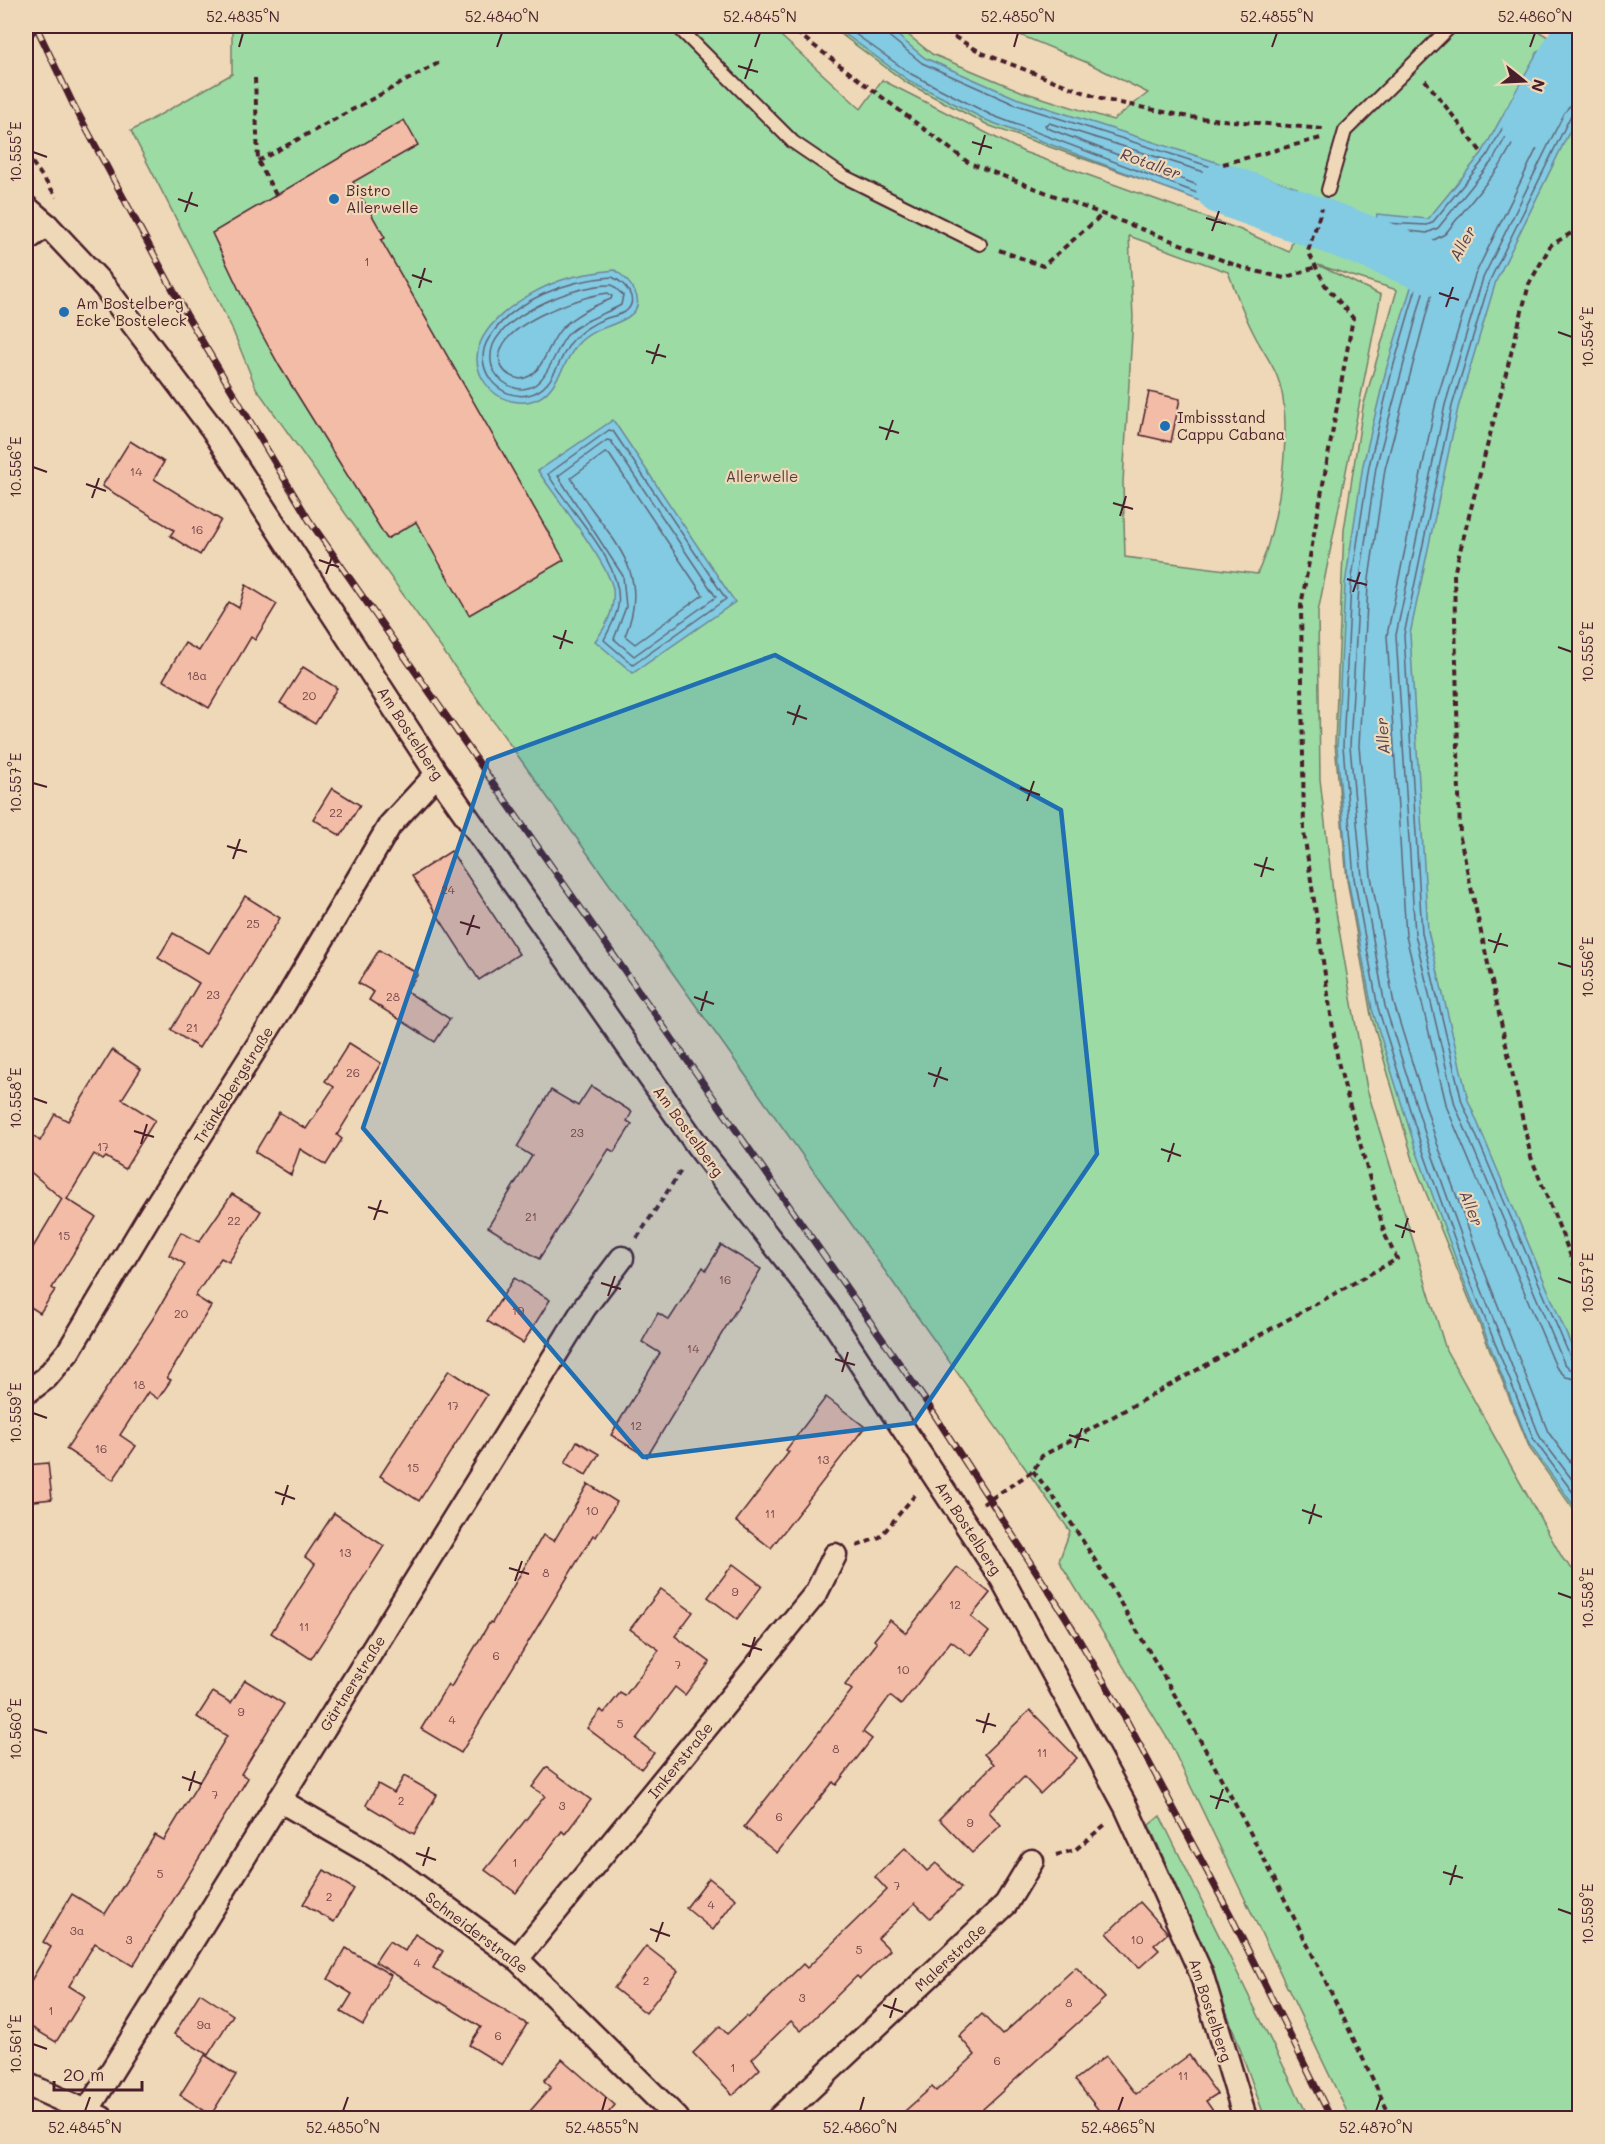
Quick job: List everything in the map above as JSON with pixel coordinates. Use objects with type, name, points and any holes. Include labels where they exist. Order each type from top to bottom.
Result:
[{"type":"street","name":"Am Bostelberg","points":[[26,207],[47,225],[105,287],[211,427],[437,774],[697,1145],[826,1311],[960,1516],[1025,1620],[1126,1807],[1201,1973],[1245,2118]]},
{"type":"street","points":[[26,240],[47,225]]},
{"type":"street","name":"Tränkebergstraße","points":[[26,1393],[46,1378],[68,1352],[150,1215],[285,1004],[390,825],[437,774]]},
{"type":"street","name":"Gärtnerstraße","points":[[94,2115],[279,1800],[585,1307],[622,1258]]},
{"type":"street","name":"Imkerstraße","points":[[517,1959],[816,1593],[835,1555]]},
{"type":"street","name":"Schneiderstraße","points":[[279,1800],[376,1856],[517,1959],[677,2118]]},
{"type":"street","name":"Malerstraße","points":[[779,2118],[1006,1904],[1032,1861]]},
{"type":"street","points":[[26,2084],[94,2115]]},
{"type":"lane","points":[[677,26],[793,142],[843,176],[980,244]]},
{"type":"lane","points":[[1328,190],[1345,131],[1452,26]]},
{"type":"path","points":[[26,43],[39,26]]},
{"type":"path","points":[[788,26],[969,163],[1243,268],[1284,278],[1315,267]]},
{"type":"path","points":[[936,26],[982,53],[1101,99],[1189,117],[1345,131]]},
{"type":"path","points":[[258,161],[442,61]]},
{"type":"path","points":[[1414,65],[1482,153]]},
{"type":"path","points":[[255,78],[258,161],[276,195]]},
{"type":"path","points":[[1223,164],[1345,131]]},
{"type":"path","points":[[960,1516],[992,1499],[1033,1471],[1042,1456],[1397,1259],[1385,1234],[1338,1062],[1304,833],[1301,606],[1353,318],[1324,285],[1308,250],[1328,190]]},
{"type":"path","points":[[980,244],[1044,266],[1102,214]]},
{"type":"path","points":[[1580,228],[1551,245],[1529,284],[1454,574],[1460,838],[1531,1157],[1580,1279]]},
{"type":"path","points":[[622,1258],[697,1145]]},
{"type":"path","points":[[1033,1471],[1064,1510],[1202,1741],[1330,1987],[1391,2118]]},
{"type":"path","points":[[835,1555],[880,1537],[933,1474]]},
{"type":"path","points":[[1032,1861],[1075,1850],[1126,1807]]},
{"type":"highlighted area","points":[[775,655],[1061,810],[1097,1154],[914,1423],[643,1457],[363,1128],[488,760]]},
{"type":"green space","name":"Allerwelle","points":[[232,26],[770,26],[861,109],[882,80],[1024,152],[1241,230],[1289,252],[1295,233],[990,126],[907,83],[830,26],[897,26],[932,54],[1023,92],[1113,120],[1148,93],[1088,63],[998,26],[1530,26],[1579,56],[1579,1517],[1530,1449],[1414,1163],[1371,1015],[1347,880],[1335,743],[1344,530],[1363,407],[1397,290],[1318,265],[1381,295],[1318,612],[1320,779],[1334,901],[1367,1089],[1446,1350],[1563,1559],[1579,1576],[1579,2118],[1350,2118],[1169,1741],[1059,1561],[1070,1531],[256,388],[231,326],[131,131],[232,74]],"holes":[[[1129,236],[1228,272],[1249,325],[1277,376],[1285,419],[1285,447],[1278,504],[1265,555],[1257,574],[1125,557],[1123,482],[1133,317]]]},
{"type":"green space","points":[[1160,1816],[1309,2118],[1265,2118],[1204,1949],[1149,1825]]},
{"type":"water","points":[[834,26],[886,26],[925,58],[1016,98],[1297,188],[1283,232],[988,121],[908,80]]},
{"type":"water","points":[[1538,51],[1579,71],[1579,112],[1496,281],[1458,408],[1410,634],[1428,931],[1468,1100],[1579,1364],[1579,1513],[1529,1444],[1461,1273],[1416,1150],[1372,1009],[1348,879],[1337,747],[1345,584],[1363,465],[1386,370],[1412,284],[1369,262],[1377,214],[1428,219],[1482,153]]},
{"type":"water","points":[[615,270],[631,286],[637,299],[634,311],[628,317],[583,339],[571,354],[555,382],[540,397],[531,401],[513,401],[502,398],[489,388],[482,378],[477,361],[480,345],[488,329],[501,315],[533,293],[565,279]]},
{"type":"water","points":[[613,420],[735,602],[633,673],[595,641],[609,617],[613,603],[613,589],[592,548],[538,471]]},
{"type":"building","points":[[404,120],[418,145],[353,182],[385,238],[381,240],[564,560],[469,615],[416,522],[387,539],[280,367],[250,313],[212,233]]},
{"type":"building","points":[[1149,392],[1180,399],[1171,442],[1140,435]]},
{"type":"building","points":[[130,441],[164,462],[154,479],[221,520],[200,555],[170,536],[174,530],[102,486]]},
{"type":"building","points":[[246,585],[277,604],[255,640],[251,637],[209,708],[163,680],[185,643],[199,651],[229,602],[239,608]]},
{"type":"building","points":[[303,667],[337,688],[315,724],[280,703]]},
{"type":"building","points":[[332,788],[360,805],[341,836],[313,819]]},
{"type":"building","points":[[451,851],[519,954],[479,980],[412,876]]},
{"type":"building","points":[[245,896],[280,918],[199,1048],[171,1030],[199,983],[158,958],[173,933],[209,953]]},
{"type":"building","points":[[379,950],[418,974],[406,991],[450,1019],[435,1042],[369,1000],[374,992],[358,983]]},
{"type":"building","points":[[349,1043],[381,1063],[337,1135],[342,1139],[326,1165],[300,1149],[291,1175],[255,1152],[279,1112],[306,1129],[334,1087],[325,1081]]},
{"type":"building","points":[[112,1050],[141,1069],[122,1099],[155,1120],[125,1169],[106,1157],[103,1160],[94,1154],[67,1199],[96,1217],[52,1288],[55,1290],[40,1313],[26,1304],[26,1259],[62,1199],[26,1168],[26,1129],[40,1141],[55,1114],[68,1121]]},
{"type":"building","points":[[591,1086],[632,1112],[627,1121],[632,1124],[614,1152],[609,1149],[539,1259],[488,1227],[532,1156],[517,1147],[551,1090],[578,1106]]},
{"type":"building","points":[[232,1194],[261,1211],[229,1262],[221,1258],[195,1296],[211,1306],[167,1378],[171,1380],[158,1399],[148,1392],[120,1435],[136,1446],[113,1480],[66,1449],[152,1320],[185,1264],[169,1255],[181,1232],[199,1242]]},
{"type":"building","points":[[721,1245],[761,1269],[647,1457],[611,1435],[660,1353],[642,1342],[658,1313],[669,1320],[703,1267],[706,1270]]},
{"type":"building","points":[[514,1278],[550,1300],[523,1343],[487,1321]]},
{"type":"building","points":[[449,1370],[487,1395],[419,1501],[380,1476]]},
{"type":"building","points":[[826,1397],[865,1427],[771,1548],[736,1521],[789,1452],[786,1450]]},
{"type":"building","points":[[577,1441],[599,1454],[586,1475],[565,1463]]},
{"type":"building","points":[[48,1463],[52,1499],[26,1502],[26,1465]]},
{"type":"building","points":[[588,1484],[617,1502],[596,1537],[593,1535],[461,1753],[421,1729],[448,1684],[451,1687],[490,1622],[492,1623],[543,1535],[554,1541]]},
{"type":"building","points":[[334,1513],[384,1546],[311,1659],[271,1633],[315,1564],[305,1557]]},
{"type":"building","points":[[733,1564],[762,1586],[737,1619],[708,1597]]},
{"type":"building","points":[[957,1567],[990,1593],[971,1617],[989,1632],[971,1656],[951,1641],[901,1705],[890,1696],[863,1732],[872,1739],[836,1785],[833,1782],[777,1853],[744,1827],[852,1690],[845,1685],[877,1643],[874,1640],[890,1620],[906,1633]]},
{"type":"building","points":[[661,1589],[693,1612],[675,1636],[710,1662],[685,1695],[675,1687],[636,1739],[654,1753],[641,1769],[587,1728],[601,1710],[604,1713],[620,1693],[625,1696],[659,1650],[630,1629]]},
{"type":"building","points":[[245,1680],[284,1704],[241,1774],[248,1778],[133,1966],[95,1943],[69,1986],[85,1996],[56,2042],[26,2024],[26,1989],[51,1947],[43,1942],[72,1894],[105,1914],[155,1835],[164,1840],[227,1736],[197,1717],[213,1692],[231,1703]]},
{"type":"building","points":[[1030,1710],[1077,1758],[1040,1794],[1024,1777],[989,1812],[1001,1825],[972,1853],[939,1819],[994,1764],[984,1754]]},
{"type":"building","points":[[547,1767],[591,1800],[565,1834],[562,1831],[516,1893],[485,1870],[545,1796],[532,1787]]},
{"type":"building","points":[[404,1776],[437,1795],[414,1834],[366,1805],[378,1784],[394,1793]]},
{"type":"building","points":[[905,1848],[927,1871],[936,1863],[961,1888],[930,1918],[915,1903],[878,1938],[890,1950],[860,1979],[857,1976],[801,2031],[791,2021],[752,2059],[760,2069],[733,2095],[693,2053],[720,2026],[727,2034],[746,2016],[748,2018],[803,1964],[807,1968],[887,1890],[875,1877]]},
{"type":"building","points":[[324,1870],[354,1889],[334,1922],[303,1904]]},
{"type":"building","points":[[709,1878],[736,1899],[713,1930],[686,1908]]},
{"type":"building","points":[[1140,1902],[1168,1933],[1154,1945],[1159,1950],[1139,1968],[1107,1933]]},
{"type":"building","points":[[415,1934],[443,1951],[433,1968],[527,2024],[502,2065],[469,2045],[481,2027],[375,1962],[389,1941],[405,1951]]},
{"type":"building","points":[[646,1946],[678,1971],[646,2013],[614,1988]]},
{"type":"building","points":[[346,1948],[391,1975],[363,2025],[341,2012],[352,1994],[328,1979]]},
{"type":"building","points":[[1076,1967],[1105,1998],[973,2118],[897,2118],[932,2087],[936,2091],[975,2055],[959,2036],[982,2014],[1002,2035]]},
{"type":"building","points":[[200,1993],[233,2015],[208,2055],[174,2034]]},
{"type":"building","points":[[205,2055],[236,2075],[211,2115],[180,2095]]},
{"type":"building","points":[[1189,2055],[1217,2094],[1206,2101],[1218,2118],[1102,2118],[1104,2117],[1075,2080],[1106,2056],[1136,2094]]},
{"type":"building","points":[[562,2059],[615,2105],[604,2118],[524,2118],[551,2087],[544,2081]]},
{"type":"waterway","name":"Aller","points":[[1528,124],[1580,31]]},
{"type":"waterway","points":[[1567,53],[1580,61]]},
{"type":"waterway","name":"Rotaller","points":[[1222,189],[1345,233],[1438,270]]},
{"type":"railway","points":[[36,26],[73,104],[186,314],[309,520],[925,1400],[1065,1616],[1122,1712],[1231,1916],[1331,2118]]},
{"type":"place","name":"Bistro Allerwelle","points":[[334,199]]},
{"type":"place","name":"Am Bostelberg Ecke Bosteleck","points":[[64,312]]},
{"type":"place","name":"Imbissstand Cappu Cabana","points":[[1165,426]]}]
